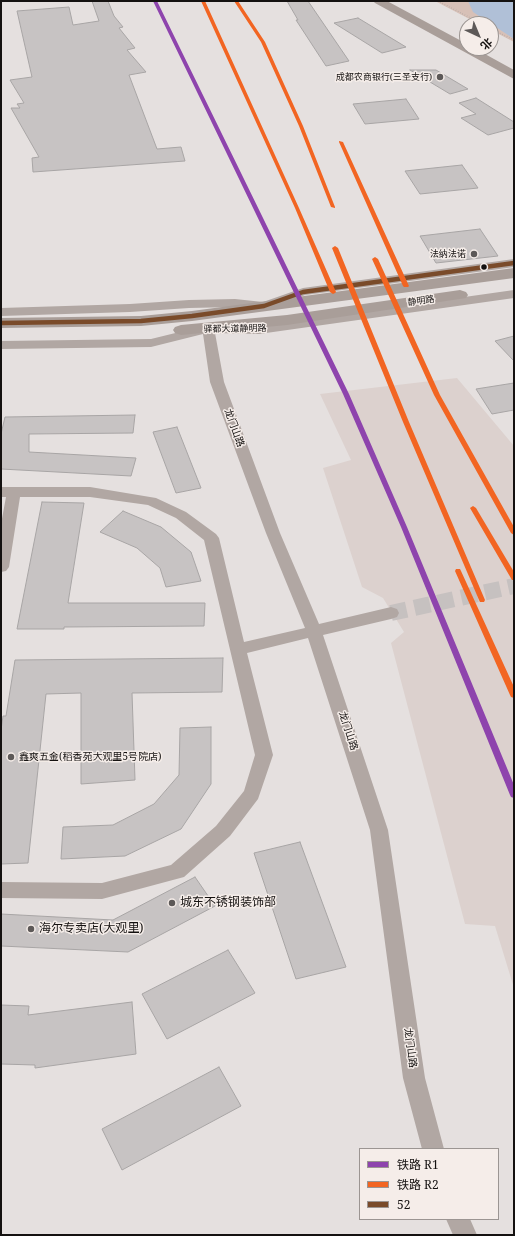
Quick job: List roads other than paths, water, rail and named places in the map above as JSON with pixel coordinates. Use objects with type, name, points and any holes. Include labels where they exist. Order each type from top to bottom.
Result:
[{"type":"main road","points":[[379,1],[514,75]]},
{"type":"main road","points":[[398,1],[459,32]]},
{"type":"main road","points":[[442,36],[514,82]]},
{"type":"main road","points":[[499,56],[514,65]]},
{"type":"main road","name":"静明路","points":[[264,306],[514,273]]},
{"type":"main road","name":"静明路","points":[[208,329],[294,319],[514,287]]},
{"type":"main road","name":"驿都大道静明路","points":[[1,323],[141,321],[192,316],[264,306]]},
{"type":"main road","name":"驿都大道静明路","points":[[1,336],[112,335],[208,329]]},
{"type":"street","name":"驿都大道静明路","points":[[264,306],[303,292],[514,263]]},
{"type":"street","name":"驿都大道静明路","points":[[208,329],[259,330],[514,294]]},
{"type":"street","points":[[1,312],[130,308],[189,304],[235,303],[264,306]]},
{"type":"street","points":[[1,345],[151,343],[208,329]]},
{"type":"street","name":"龙门山路","points":[[208,329],[217,382],[273,533],[314,631],[379,830],[414,1078],[433,1148]]},
{"type":"street","points":[[1,567],[8,492],[97,493],[151,501],[181,515],[211,538],[264,755],[252,794],[223,831],[177,871],[102,891],[1,890]]},
{"type":"street","points":[[238,649],[391,613]]},
{"type":"street","points":[[458,1220],[465,1235]]},
{"type":"water","points":[[468,1],[514,1],[514,39],[499,29],[499,16],[479,16],[473,12]]},
{"type":"tunnel","points":[[391,613],[514,586]]},
{"type":"rail line","name":"R1","points":[[155,1],[346,394],[404,527],[514,795]]},
{"type":"rail line","name":"R2","points":[[203,1],[297,208],[333,292]]},
{"type":"rail line","name":"R2","points":[[236,1],[263,42],[272,61],[301,126],[333,207]]},
{"type":"rail line","name":"R2","points":[[341,142],[406,286]]},
{"type":"rail line","name":"R2","points":[[335,248],[406,422],[482,600]]},
{"type":"rail line","name":"R2","points":[[375,259],[437,395],[514,533]]},
{"type":"rail line","name":"R2","points":[[473,508],[514,578]]},
{"type":"rail line","name":"R2","points":[[458,571],[514,695]]},
{"type":"place","name":"成都农商银行(三圣支行)","points":[[440,77]]},
{"type":"place","name":"法纳法诺","points":[[474,254]]},
{"type":"place","name":"鑫爽五金(稻香苑大观里5号院店)","points":[[11,757]]},
{"type":"place","name":"城东不锈钢装饰部","points":[[172,903]]},
{"type":"place","name":"海尔专卖店(大观里)","points":[[31,929]]}]
